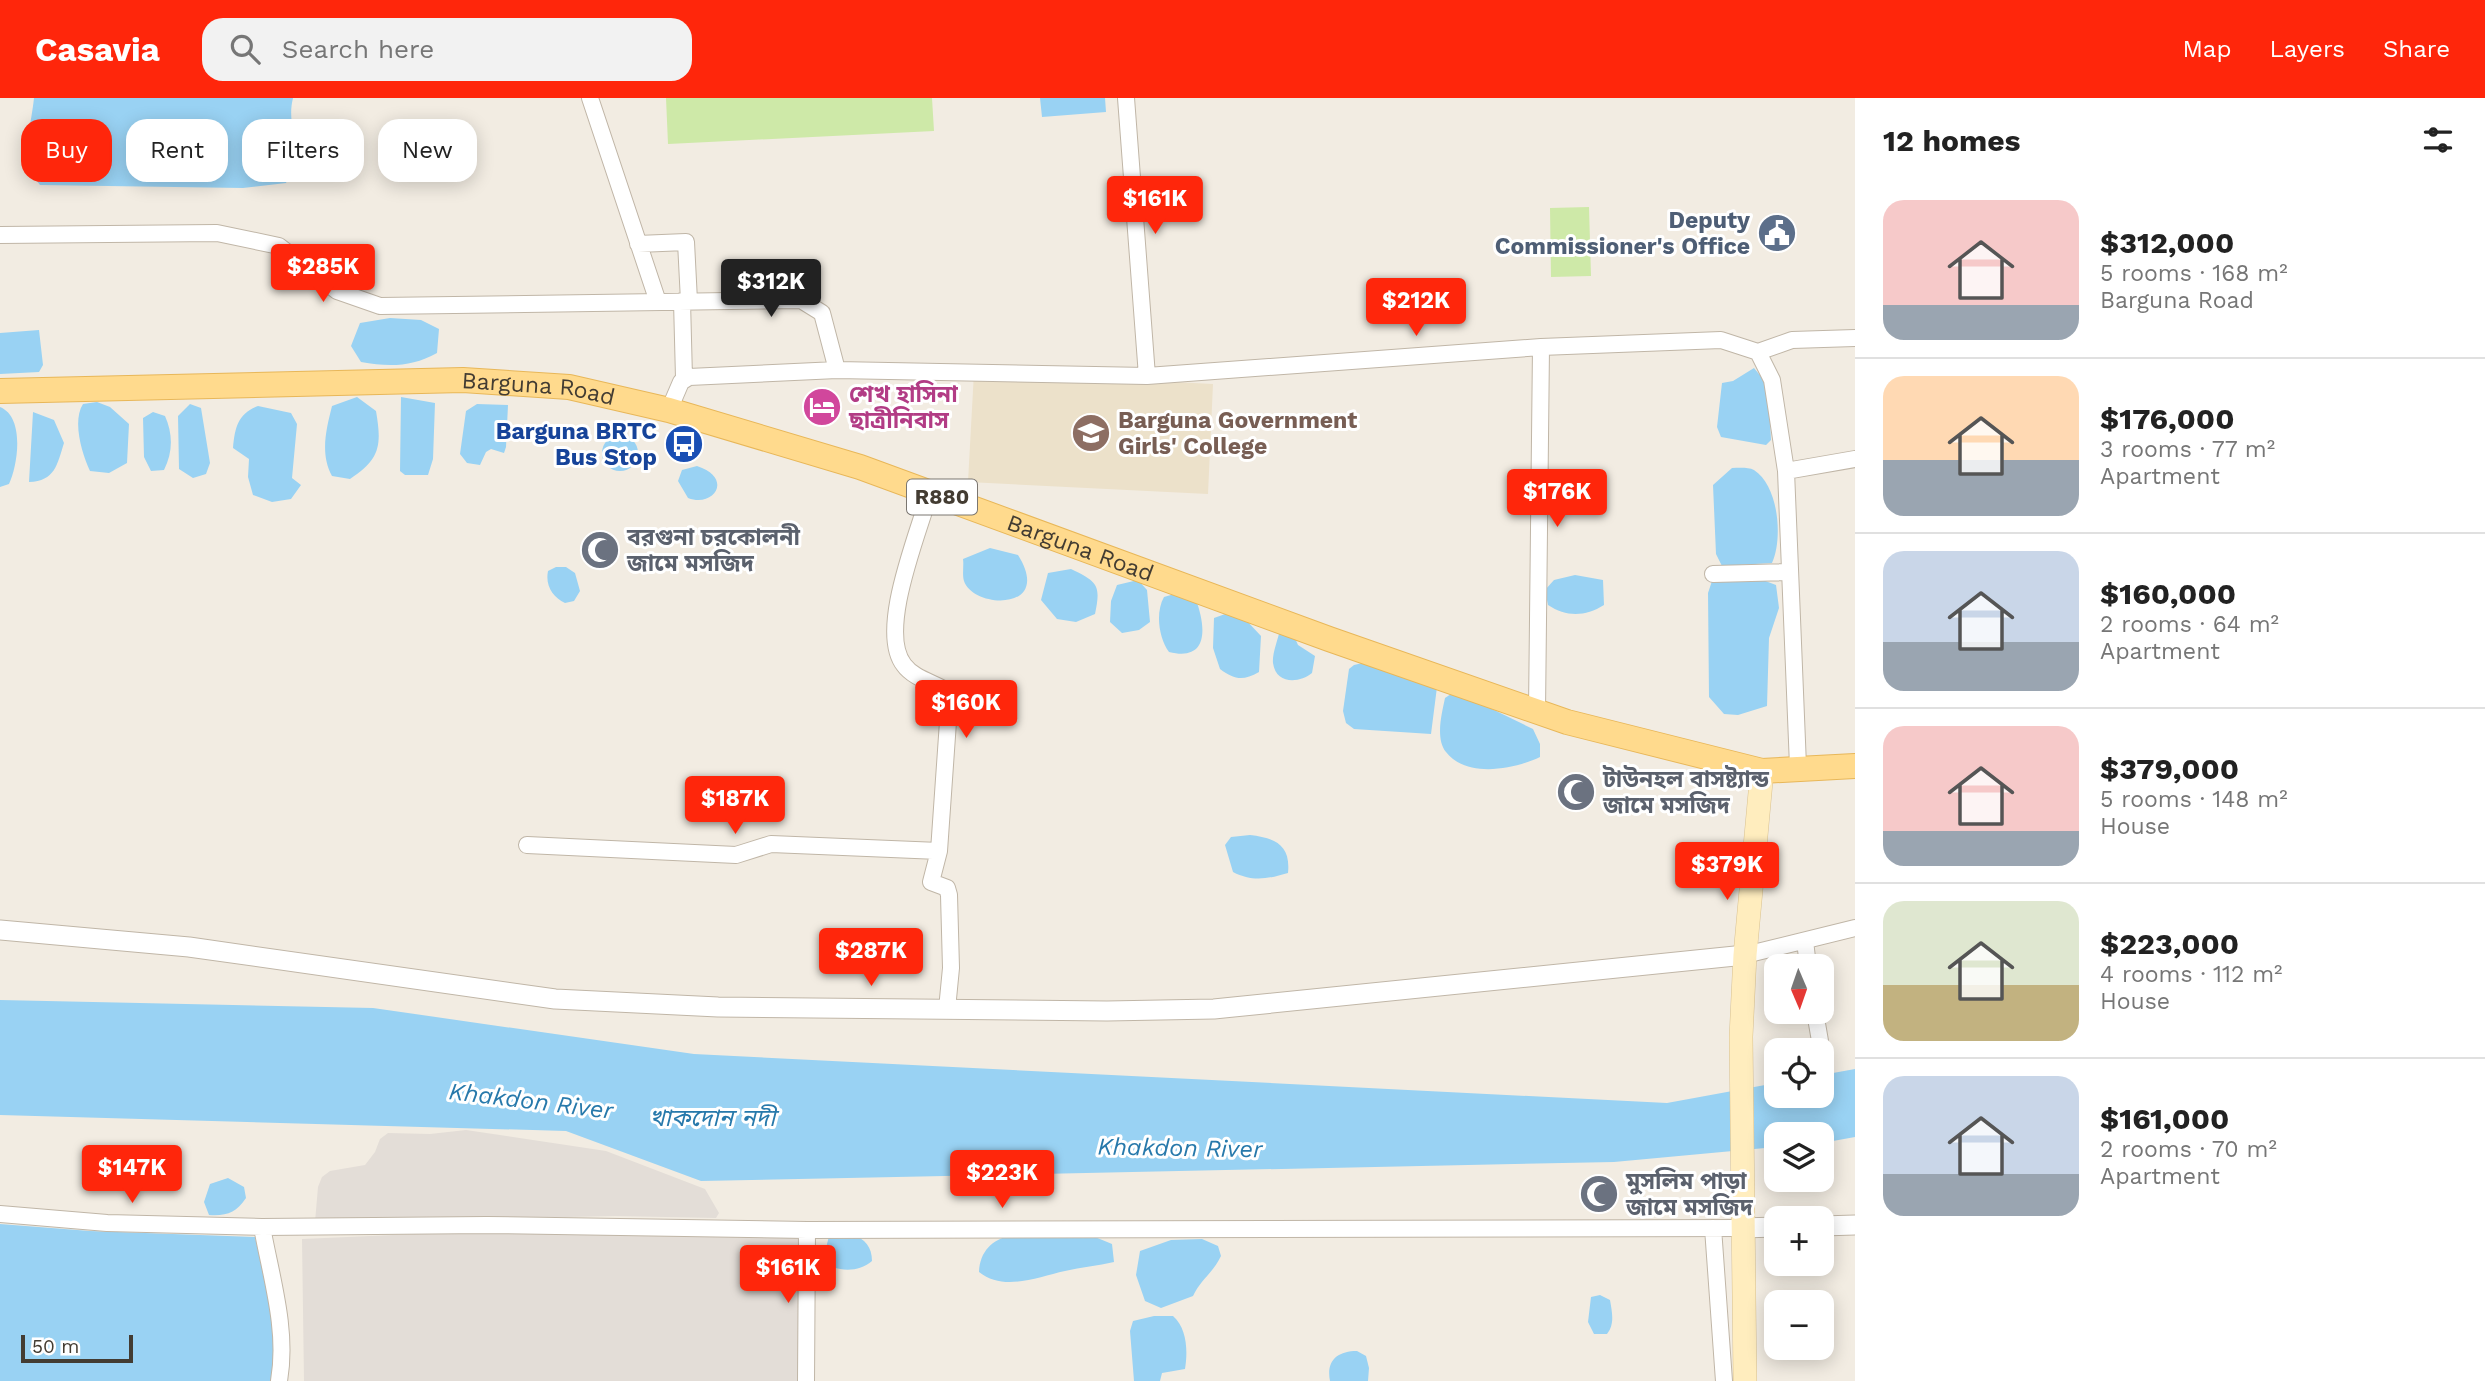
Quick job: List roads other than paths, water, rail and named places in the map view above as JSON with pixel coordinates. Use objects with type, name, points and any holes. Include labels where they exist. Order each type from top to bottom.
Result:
[{"type":"main road","name":"Barguna Road","points":[[0,391],[463,380],[569,387],[669,410],[860,467],[1329,639],[1537,711],[1762,771],[1798,766],[1855,766]]},
{"type":"main road","points":[[1745,1381],[1741,1037],[1745,955],[1762,771]]},
{"type":"street","points":[[590,98],[658,302]]},
{"type":"street","points":[[1126,98],[1147,376]]},
{"type":"street","points":[[0,235],[217,233],[279,246],[337,291],[380,306],[801,300],[822,313],[837,370]]},
{"type":"street","points":[[638,244],[686,242],[684,379],[669,410]]},
{"type":"street","points":[[684,379],[837,370],[1147,376],[1541,347],[1721,340],[1758,352],[1792,340],[1855,338]]},
{"type":"street","points":[[1537,711],[1541,347]]},
{"type":"street","points":[[1758,352],[1772,380],[1786,471],[1798,766]]},
{"type":"street","points":[[1786,471],[1855,459]]},
{"type":"street","points":[[930,492],[894,620],[896,652],[905,667],[950,693],[939,851],[931,882],[947,888],[949,895],[951,968],[947,1009]]},
{"type":"street","points":[[1713,574],[1790,572]]},
{"type":"street","points":[[527,845],[736,855],[771,844],[939,851]]},
{"type":"street","points":[[0,930],[189,947],[555,999],[718,1007],[1214,1009],[1745,955],[1855,928]]},
{"type":"street","points":[[1805,941],[1807,954]]},
{"type":"street","points":[[0,1214],[107,1223],[262,1227],[487,1224],[807,1230],[1764,1227]]},
{"type":"street","points":[[1834,1226],[1855,1225]]},
{"type":"street","points":[[262,1227],[281,1332],[283,1356],[279,1381]]},
{"type":"street","points":[[1713,1227],[1724,1381]]},
{"type":"street","points":[[806,1381],[807,1230]]},
{"type":"water","points":[[34,98],[293,98],[291,119],[242,119],[242,182],[286,182],[243,188],[40,185],[38,182],[112,182],[112,119],[31,119]]},
{"type":"water","points":[[1040,98],[1105,98],[1106,112],[1042,117]]},
{"type":"water","points":[[390,318],[421,320],[439,329],[437,353],[400,365],[361,362],[351,346],[360,323]]},
{"type":"water","points":[[39,330],[43,365],[39,372],[0,374],[0,333]]},
{"type":"water","points":[[1754,368],[1768,385],[1771,440],[1766,445],[1721,437],[1717,427],[1722,383],[1733,381]]},
{"type":"water","points":[[357,397],[376,411],[379,434],[377,451],[368,465],[350,479],[332,476],[325,451],[332,406]]},
{"type":"water","points":[[401,397],[435,403],[433,459],[428,475],[405,475],[400,471]]},
{"type":"water","points":[[97,402],[110,407],[129,424],[127,463],[109,473],[90,471],[79,438],[78,419],[83,404]]},
{"type":"water","points":[[190,404],[201,408],[210,463],[206,474],[193,478],[179,469],[178,416]]},
{"type":"water","points":[[477,404],[508,405],[504,453],[491,449],[486,452],[480,465],[467,463],[460,454],[466,411]]},
{"type":"water","points":[[258,406],[291,413],[297,424],[292,478],[301,485],[291,499],[272,502],[253,495],[248,477],[249,459],[233,448],[239,422],[246,413]]},
{"type":"water","points":[[0,407],[8,412],[13,421],[17,454],[9,484],[0,487]]},
{"type":"water","points":[[33,412],[54,420],[64,443],[57,465],[50,475],[29,482]]},
{"type":"water","points":[[153,412],[165,416],[171,443],[164,470],[151,471],[144,457],[143,418]]},
{"type":"water","points":[[620,435],[633,440],[638,453],[633,466],[620,471],[607,466],[602,453],[607,440]]},
{"type":"water","points":[[697,466],[715,477],[717,484],[716,490],[706,499],[688,498],[678,481],[682,470]]},
{"type":"water","points":[[1732,468],[1754,470],[1769,488],[1774,500],[1778,527],[1772,563],[1722,566],[1716,554],[1713,485]]},
{"type":"water","points":[[990,548],[1018,555],[1026,574],[1026,587],[1019,596],[1008,600],[981,597],[970,590],[964,581],[963,559]]},
{"type":"water","points":[[556,567],[566,567],[575,573],[580,591],[574,601],[565,603],[551,590],[548,571]]},
{"type":"water","points":[[1071,569],[1092,581],[1098,597],[1095,614],[1076,622],[1057,619],[1041,600],[1048,573]]},
{"type":"water","points":[[1575,575],[1603,580],[1604,605],[1590,612],[1576,614],[1562,612],[1548,605],[1545,590],[1554,580]]},
{"type":"water","points":[[1760,579],[1776,585],[1779,608],[1769,638],[1767,706],[1738,715],[1724,714],[1709,697],[1708,593],[1712,581]]},
{"type":"water","points":[[1138,580],[1147,590],[1150,622],[1139,630],[1122,633],[1110,622],[1111,601],[1117,585]]},
{"type":"water","points":[[1181,592],[1196,600],[1202,621],[1198,647],[1192,652],[1182,654],[1169,652],[1161,633],[1159,618],[1164,597]]},
{"type":"water","points":[[1228,613],[1246,620],[1261,636],[1259,672],[1248,677],[1235,677],[1220,669],[1213,648],[1214,618]]},
{"type":"water","points":[[1280,630],[1294,636],[1298,645],[1315,656],[1312,673],[1301,679],[1289,680],[1275,670],[1273,655]]},
{"type":"water","points":[[1367,662],[1437,687],[1431,734],[1354,729],[1346,723],[1343,711],[1349,669]]},
{"type":"water","points":[[1451,694],[1461,694],[1533,729],[1540,744],[1540,757],[1518,765],[1492,769],[1478,769],[1455,760],[1446,752],[1440,733],[1445,698]]},
{"type":"water","points":[[1250,835],[1266,838],[1284,849],[1288,873],[1260,878],[1233,872],[1225,845],[1231,837]]},
{"type":"water","name":"খাকদোন নদী","points":[[0,1000],[373,1008],[694,1054],[1667,1103],[1764,1085],[1764,1108],[1834,1108],[1834,1073],[1855,1069],[1855,1137],[1834,1141],[1834,1122],[1764,1122],[1764,1148],[1614,1162],[701,1181],[566,1131],[0,1115]]},
{"type":"water","points":[[228,1178],[244,1187],[246,1198],[239,1207],[230,1212],[209,1215],[204,1202],[210,1184]]},
{"type":"water","points":[[0,1224],[90,1231],[255,1237],[277,1336],[272,1381],[0,1381]]},
{"type":"water","points":[[853,1235],[867,1244],[872,1261],[854,1269],[833,1267],[826,1248],[829,1236]]},
{"type":"water","points":[[1011,1235],[1095,1237],[1112,1244],[1114,1262],[1010,1282],[989,1278],[979,1272],[988,1247]]},
{"type":"water","points":[[1202,1239],[1218,1246],[1221,1256],[1193,1296],[1161,1308],[1145,1301],[1136,1275],[1140,1251],[1171,1240]]},
{"type":"water","points":[[1600,1295],[1610,1300],[1612,1322],[1607,1334],[1594,1334],[1588,1322],[1591,1297]]},
{"type":"water","points":[[1154,1316],[1173,1316],[1178,1321],[1184,1333],[1185,1369],[1162,1373],[1160,1381],[1134,1381],[1130,1331],[1133,1321]]},
{"type":"water","points":[[1357,1351],[1366,1356],[1368,1381],[1330,1381],[1330,1368],[1334,1358]]},
{"type":"place","name":"Deputy Commissioner's Office","points":[[1777,233]]},
{"type":"place","name":"শেখ হাসিনা ছাত্রীনিবাস","points":[[822,407]]},
{"type":"place","name":"Barguna Government Girls' College","points":[[1091,433]]},
{"type":"place","name":"Barguna BRTC Bus Stop","points":[[684,444]]},
{"type":"place","name":"বরগুনা চরকোলনী জামে মসজিদ","points":[[600,550]]},
{"type":"place","name":"টাউনহল বাসষ্ট্যান্ড জামে মসজিদ","points":[[1576,792]]},
{"type":"place","name":"মুসলিম পাড়া জামে মসজিদ","points":[[1599,1194]]},
{"type":"water label","name":"Khakdon River","points":[[531,1101]]},
{"type":"water label","name":"Khakdon River","points":[[1180,1148]]}]
